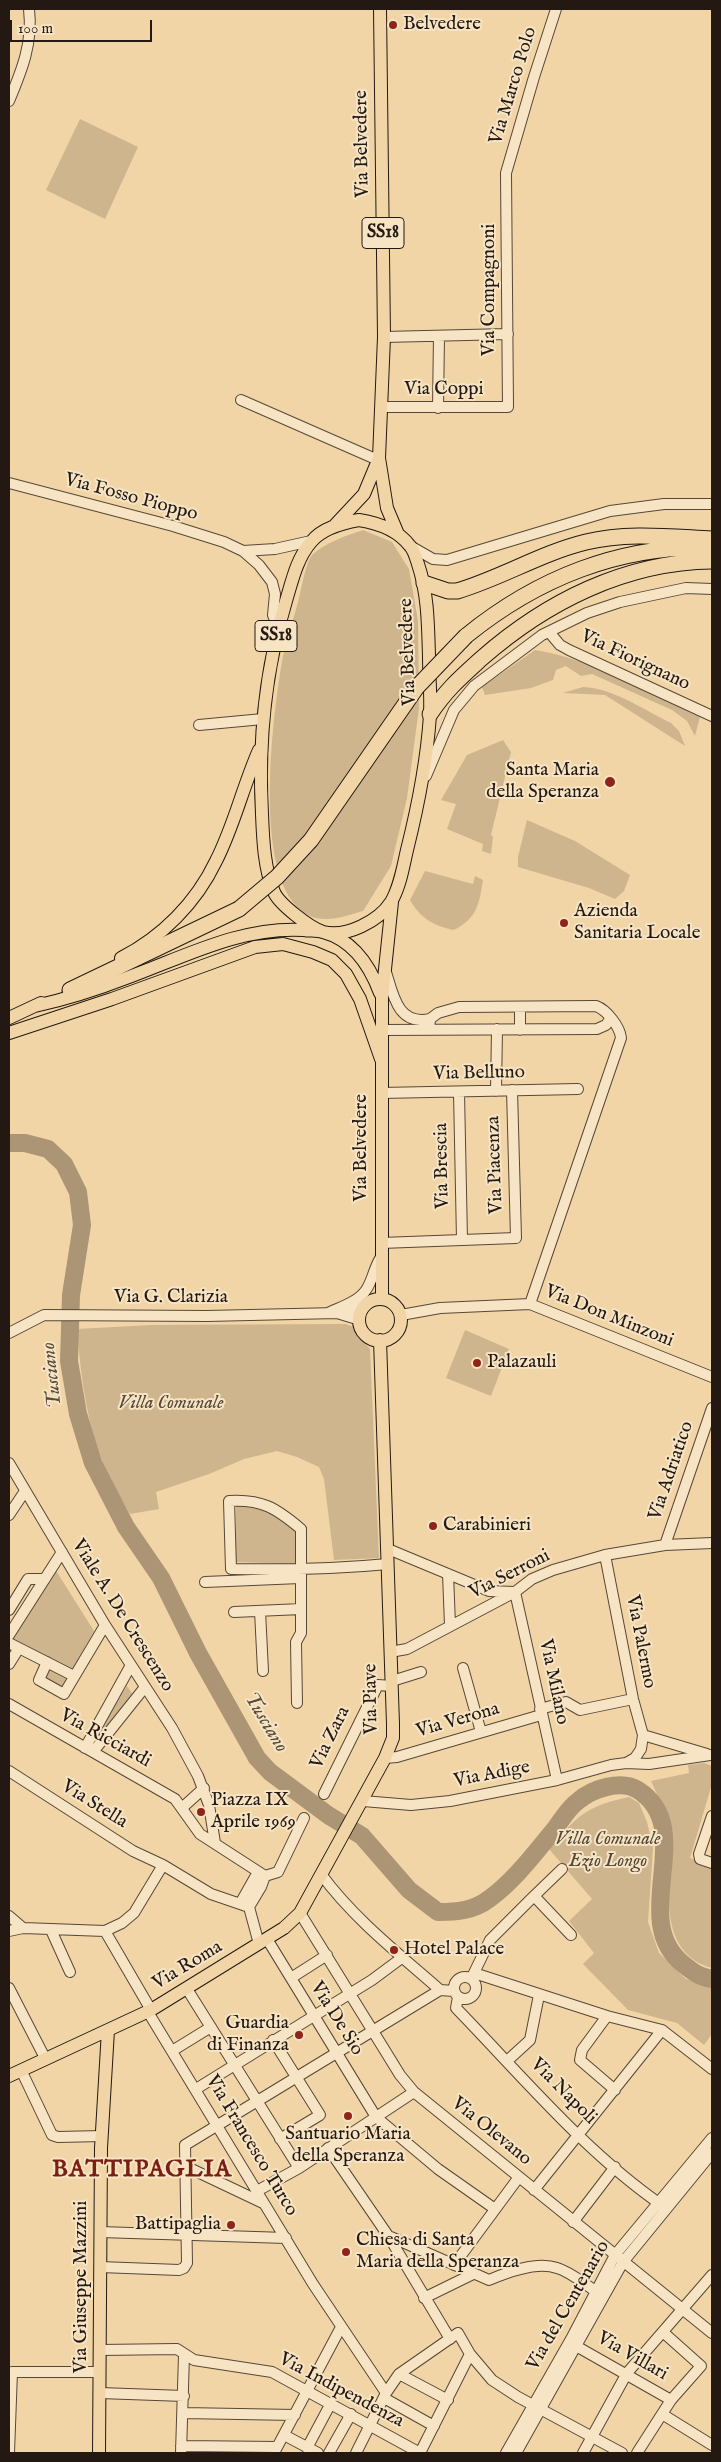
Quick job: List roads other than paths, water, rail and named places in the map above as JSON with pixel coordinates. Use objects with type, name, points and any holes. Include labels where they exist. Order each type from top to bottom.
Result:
[{"type":"highway","points":[[424,583],[448,591],[457,591],[570,547],[598,540],[644,536],[712,539]]},
{"type":"highway","points":[[70,990],[239,910],[277,877],[311,840],[417,687],[466,636],[512,602],[560,576],[582,568],[639,553],[712,548]]},
{"type":"highway","points":[[430,714],[446,689],[524,624],[558,602],[616,577],[679,564],[712,562]]},
{"type":"main road","name":"Via Belvedere","points":[[379,458],[384,337],[380,9]]},
{"type":"main road","name":"SS18","points":[[335,525],[364,494],[379,458]]},
{"type":"main road","name":"SS18","points":[[379,458],[387,508],[398,534]]},
{"type":"main road","name":"Via Belvedere","points":[[382,998],[372,971],[361,956],[344,942],[323,932],[291,912],[275,893],[265,853],[262,828],[261,745],[263,719],[271,656],[294,575],[311,542],[335,525],[359,520],[398,534],[412,547],[424,583],[428,613],[430,714],[422,784],[403,867],[392,901],[384,968],[381,1093],[382,1299]]},
{"type":"main road","name":"SS18","points":[[9,1018],[70,990],[107,964],[139,948],[168,926],[200,890],[217,861],[261,745]]},
{"type":"main road","name":"Via Belvedere","points":[[323,932],[345,931],[363,926],[378,918],[392,901]]},
{"type":"main road","name":"SS18","points":[[35,1006],[72,998],[187,954],[250,933],[282,929],[323,932]]},
{"type":"main road","points":[[9,1033],[112,1000],[255,947],[283,944],[313,952],[332,960],[346,974],[360,999],[382,1059]]},
{"type":"main road","points":[[382,1299],[394,1304],[401,1315],[401,1322],[392,1337],[380,1340],[366,1335],[360,1320],[365,1306],[370,1302],[382,1299]]},
{"type":"main road","points":[[380,1340],[388,1549]]},
{"type":"main road","name":"Via Piave","points":[[341,1836],[385,1758],[393,1738],[388,1549]]},
{"type":"main road","name":"Via Roma","points":[[9,2076],[150,2011],[187,1989],[260,1939],[284,1928],[300,1913],[341,1836]]},
{"type":"main road","name":"Via Giuseppe Mazzini","points":[[99,2453],[102,2136],[108,2030]]},
{"type":"street","points":[[9,101],[23,68],[29,46],[31,27],[29,9]]},
{"type":"street","name":"Via Marco Polo","points":[[506,173],[534,76],[556,9]]},
{"type":"street","name":"Via Compagnoni","points":[[506,173],[508,407]]},
{"type":"street","points":[[384,337],[508,334]]},
{"type":"street","points":[[438,408],[439,336]]},
{"type":"street","points":[[241,400],[372,457],[379,458]]},
{"type":"street","name":"Via Coppi","points":[[381,407],[508,407]]},
{"type":"street","name":"Via Fosso Pioppo","points":[[9,483],[165,524],[224,542],[243,551]]},
{"type":"street","points":[[412,547],[433,558],[447,560],[610,511],[664,504],[712,504]]},
{"type":"street","points":[[243,551],[275,549],[311,542]]},
{"type":"street","points":[[243,551],[259,565],[272,582],[275,594],[273,615],[278,628]]},
{"type":"street","points":[[422,784],[454,710],[474,686],[545,634],[587,613],[620,602],[686,588],[712,589]]},
{"type":"street","name":"Via Fiorignano","points":[[545,634],[569,650],[712,716]]},
{"type":"street","points":[[199,725],[263,719]]},
{"type":"street","points":[[384,968],[394,1000],[400,1011],[408,1017],[429,1024]]},
{"type":"street","points":[[429,1024],[438,1013],[459,1007],[596,1006],[606,1012],[618,1027],[621,1038],[530,1304]]},
{"type":"street","points":[[520,1007],[520,1030]]},
{"type":"street","points":[[382,1030],[429,1024],[497,1030],[597,1029],[606,1025],[610,1019]]},
{"type":"street","points":[[496,1091],[497,1030]]},
{"type":"street","name":"Via Belluno","points":[[381,1093],[578,1089]]},
{"type":"street","name":"Via Piacenza","points":[[462,1240],[516,1238],[512,1090]]},
{"type":"street","name":"Via Brescia","points":[[459,1092],[462,1240]]},
{"type":"street","points":[[381,1243],[462,1240]]},
{"type":"street","points":[[326,1314],[362,1295],[367,1289],[373,1269],[381,1257]]},
{"type":"street","name":"Via Don Minzoni","points":[[401,1315],[440,1308],[530,1304],[712,1377]]},
{"type":"street","name":"Via G. Clarizia","points":[[9,1333],[44,1315],[207,1316],[326,1314],[365,1306]]},
{"type":"street","name":"Via G. Clarizia","points":[[337,1313],[360,1320]]},
{"type":"street","name":"Via Adriatico","points":[[665,1545],[712,1408]]},
{"type":"street","name":"Viale A. De Crescenzo","points":[[9,1463],[105,1625],[172,1728],[204,1788],[209,1805],[215,1843]]},
{"type":"street","points":[[9,1515],[25,1491]]},
{"type":"street","points":[[297,1703],[296,1642],[302,1633],[301,1529],[269,1506],[250,1500],[229,1501],[231,1568],[300,1574]]},
{"type":"street","name":"Via Serroni","points":[[390,1652],[406,1650],[515,1592],[532,1579],[553,1570],[605,1555],[665,1545],[712,1543]]},
{"type":"street","points":[[388,1549],[489,1591],[515,1592]]},
{"type":"street","points":[[62,1552],[9,1636],[19,1648],[74,1676]]},
{"type":"street","name":"Via Palermo","points":[[605,1555],[633,1699],[643,1734]]},
{"type":"street","points":[[205,1582],[388,1564]]},
{"type":"street","points":[[448,1574],[450,1625]]},
{"type":"street","points":[[9,1610],[28,1579],[45,1578]]},
{"type":"street","name":"Via Milano","points":[[515,1592],[557,1780]]},
{"type":"street","points":[[234,1612],[301,1609]]},
{"type":"street","points":[[260,1611],[263,1671]]},
{"type":"street","points":[[48,1662],[39,1680],[64,1694],[105,1625]]},
{"type":"street","points":[[9,1664],[19,1648]]},
{"type":"street","points":[[89,1750],[130,1665]]},
{"type":"street","points":[[463,1668],[481,1732]]},
{"type":"street","points":[[392,1684],[421,1672]]},
{"type":"street","name":"Via Zara","points":[[324,1794],[378,1685],[392,1684]]},
{"type":"street","points":[[89,1750],[145,1687]]},
{"type":"street","name":"Via Verona","points":[[385,1758],[397,1757],[481,1732],[540,1709],[566,1702],[580,1710],[633,1699]]},
{"type":"street","name":"Via Ricciardi","points":[[9,1704],[175,1799],[183,1807]]},
{"type":"street","points":[[626,1763],[635,1758],[640,1749],[643,1734]]},
{"type":"street","name":"Via Adige","points":[[643,1734],[711,1752]]},
{"type":"street","name":"Via Adige","points":[[360,1805],[411,1805],[450,1801],[557,1780],[626,1763],[649,1764],[711,1752]]},
{"type":"street","name":"Via Stella","points":[[9,1771],[133,1850],[163,1865],[211,1894],[245,1905]]},
{"type":"street","points":[[204,1788],[183,1807],[200,1834],[258,1871],[278,1872],[304,1818]]},
{"type":"street","points":[[712,1816],[699,1854],[700,1859],[712,1863]]},
{"type":"street","points":[[9,1931],[23,1928],[105,1931],[122,1923],[134,1913],[163,1865]]},
{"type":"street","points":[[321,1874],[339,1896],[440,1990],[456,1994],[464,2000],[473,1996],[476,1985],[473,1976],[490,1940],[562,1868]]},
{"type":"street","points":[[245,1905],[262,1887],[258,1871]]},
{"type":"street","points":[[534,1896],[571,1935]]},
{"type":"street","name":"Via De Sio","points":[[245,1905],[260,1939],[291,1978],[376,2117],[438,2169],[495,2209]]},
{"type":"street","name":"Via Olevano","points":[[300,1913],[414,2092],[712,2333]]},
{"type":"street","points":[[9,1916],[23,1928]]},
{"type":"street","points":[[52,1930],[70,1972]]},
{"type":"street","name":"Via Francesco Turco","points":[[105,1931],[172,2051],[322,2299],[385,2396]]},
{"type":"street","points":[[291,1978],[327,1955]]},
{"type":"street","points":[[196,2089],[350,1993],[403,1957]]},
{"type":"street","points":[[456,1994],[454,1985],[458,1979],[473,1976],[662,2030],[712,2069]]},
{"type":"street","points":[[9,1988],[45,2058]]},
{"type":"street","points":[[187,1989],[299,2168]]},
{"type":"street","points":[[100,2267],[180,2270],[184,2268],[187,2263],[184,2145],[440,1990]]},
{"type":"street","name":"Via Napoli","points":[[456,1994],[456,2008],[507,2061],[579,2134],[615,2167],[663,2206]]},
{"type":"street","points":[[507,2061],[530,2040],[539,1994]]},
{"type":"street","points":[[608,2016],[582,2050],[580,2060],[615,2090]]},
{"type":"street","points":[[172,2051],[211,2027]]},
{"type":"street","points":[[534,2190],[662,2030]]},
{"type":"street","points":[[273,2040],[320,2115],[280,2139]]},
{"type":"street","points":[[21,2070],[52,2135],[58,2137],[102,2136]]},
{"type":"street","points":[[257,2191],[299,2168],[414,2092]]},
{"type":"street","name":"Via del Centenario","points":[[663,2206],[712,2138]]},
{"type":"street","points":[[328,2148],[389,2236],[424,2298],[450,2338]]},
{"type":"street","name":"Via del Centenario","points":[[516,2453],[537,2407],[597,2292],[619,2259],[663,2206],[712,2153]]},
{"type":"street","points":[[185,2166],[264,2203]]},
{"type":"street","points":[[574,2222],[615,2167]]},
{"type":"street","points":[[454,2265],[519,2177]]},
{"type":"street","points":[[100,2232],[286,2238]]},
{"type":"street","points":[[389,2236],[454,2265],[468,2276],[489,2280],[507,2273],[552,2266],[560,2268],[597,2292]]},
{"type":"street","name":"Via del Centenario","points":[[506,2453],[576,2346],[619,2259]]},
{"type":"street","points":[[583,2453],[627,2373],[664,2333],[712,2275]]},
{"type":"street","points":[[424,2298],[468,2276]]},
{"type":"street","points":[[184,2355],[181,2449],[275,2450],[341,2327]]},
{"type":"street","points":[[638,2453],[671,2400],[701,2366],[664,2333]]},
{"type":"street","points":[[356,2453],[398,2374],[458,2334],[470,2354],[492,2380],[592,2438],[622,2453]]},
{"type":"street","name":"Via Villari","points":[[576,2346],[627,2373],[671,2400]]},
{"type":"street","name":"Via Indipendenza","points":[[100,2350],[177,2349],[194,2360],[272,2372],[420,2453]]},
{"type":"street","points":[[420,2453],[470,2354]]},
{"type":"street","points":[[9,2453],[12,2372],[100,2372]]},
{"type":"street","points":[[398,2374],[448,2400]]},
{"type":"street","points":[[100,2393],[184,2396]]},
{"type":"street","points":[[385,2396],[434,2426]]},
{"type":"street","points":[[307,2448],[331,2403]]},
{"type":"street","points":[[183,2413],[295,2415]]},
{"type":"street","points":[[329,2453],[350,2414]]},
{"type":"street","points":[[662,2414],[712,2444],[707,2453]]},
{"type":"street","points":[[284,2436],[318,2453]]},
{"type":"waterway","name":"Tusciano","points":[[9,1143],[25,1143],[48,1149],[64,1164],[78,1192],[82,1225],[71,1295],[69,1361],[78,1414],[93,1463],[126,1527],[161,1578],[198,1653],[257,1758],[270,1772],[328,1815],[362,1836],[409,1890],[438,1912],[471,1908],[483,1903],[498,1892],[531,1858],[571,1807],[584,1797],[599,1789],[615,1785],[623,1785],[638,1790],[655,1807],[663,1827],[664,1850],[660,1899],[661,1923],[667,1945],[683,1964],[700,1975],[712,1979]]},
{"type":"place","name":"Belvedere","points":[[393,25]]},
{"type":"place","name":"Santa Maria della Speranza","points":[[610,782]]},
{"type":"place","name":"Azienda Sanitaria Locale","points":[[564,923]]},
{"type":"place","name":"Palazauli","points":[[477,1363]]},
{"type":"place","name":"Carabinieri","points":[[433,1526]]},
{"type":"place","name":"Piazza IX Aprile 1969","points":[[201,1812]]},
{"type":"place","name":"Hotel Palace","points":[[394,1950]]},
{"type":"place","name":"Guardia di Finanza","points":[[299,2035]]},
{"type":"place","name":"Santuario Maria della Speranza","points":[[348,2116]]},
{"type":"place","name":"Battipaglia","points":[[231,2225]]},
{"type":"place","name":"Chiesa di Santa Maria della Speranza","points":[[346,2252]]},
{"type":"district","name":"BATTIPAGLIA","points":[[142,2171]]},
{"type":"park label","name":"Villa Comunale","points":[[171,1404]]},
{"type":"park label","name":"Villa Comunale Ezio Longo","points":[[608,1851]]}]
